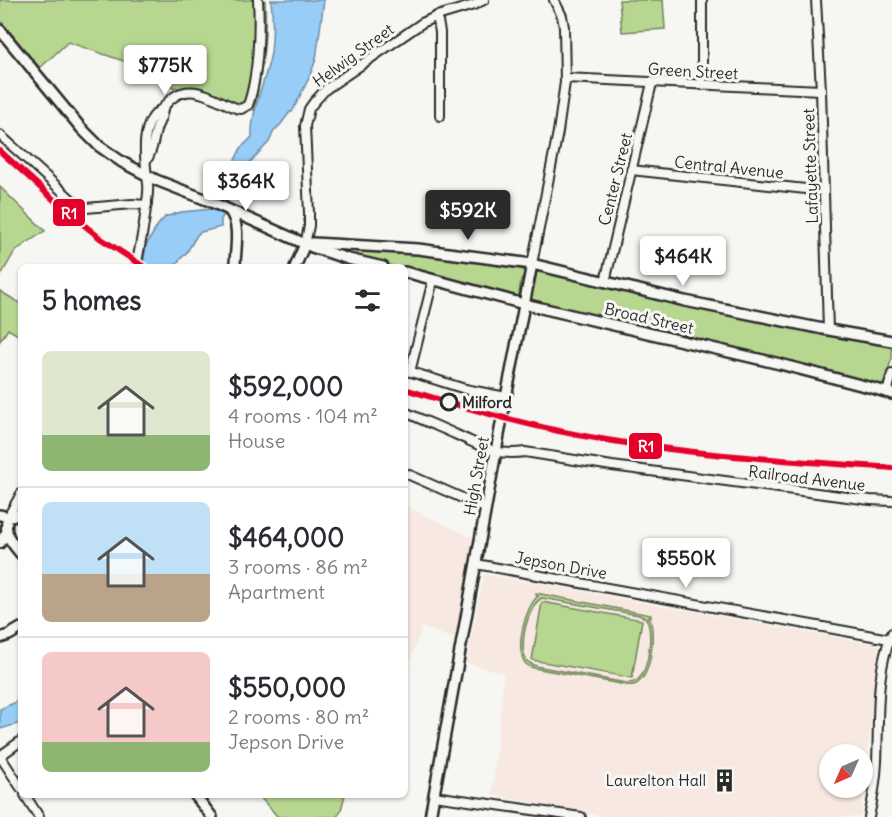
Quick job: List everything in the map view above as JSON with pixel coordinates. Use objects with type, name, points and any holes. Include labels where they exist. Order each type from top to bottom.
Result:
[{"type":"main road","points":[[0,30],[87,135],[122,162],[146,175],[213,202],[305,244],[370,264]]},
{"type":"main road","points":[[228,210],[235,220],[236,264]]},
{"type":"main road","points":[[236,234],[248,225],[269,229]]},
{"type":"main road","points":[[305,244],[418,249],[532,264],[685,301],[892,341]]},
{"type":"main road","points":[[296,264],[305,244]]},
{"type":"main road","points":[[348,259],[353,245]]},
{"type":"main road","name":"High Street","points":[[430,817],[485,508],[532,264]]},
{"type":"main road","name":"Broad Street","points":[[408,273],[524,304],[780,364],[889,394]]},
{"type":"main road","points":[[0,543],[6,533],[4,516]]},
{"type":"main road","points":[[6,533],[18,550]]},
{"type":"main road","points":[[0,638],[18,630]]},
{"type":"main road","points":[[197,798],[212,817]]},
{"type":"street","points":[[137,264],[147,205],[148,188],[145,166],[151,154],[164,108],[174,96],[187,91],[203,94],[236,108],[241,109],[248,105],[257,51],[258,0]]},
{"type":"street","name":"Helwig Street","points":[[305,244],[309,220],[305,126],[309,109],[314,102],[326,89],[422,23],[484,0]]},
{"type":"street","name":"High Street","points":[[532,264],[557,138],[565,78],[564,27],[562,16],[554,0]]},
{"type":"street","points":[[702,0],[702,85]]},
{"type":"street","name":"Lafayette Street","points":[[816,0],[828,330]]},
{"type":"street","points":[[437,16],[440,32],[440,116]]},
{"type":"street","name":"Green Street","points":[[565,78],[821,90]]},
{"type":"street","name":"Center Street","points":[[604,282],[652,83]]},
{"type":"street","points":[[0,135],[56,187],[81,206],[94,208],[132,204],[147,205]]},
{"type":"street","name":"Central Avenue","points":[[631,170],[824,191]]},
{"type":"street","points":[[408,368],[433,280]]},
{"type":"street","points":[[408,371],[465,389],[506,397]]},
{"type":"street","points":[[889,394],[892,374]]},
{"type":"street","name":"Railroad Avenue","points":[[408,413],[482,448],[496,452],[511,454],[525,452],[612,466],[892,501]]},
{"type":"street","points":[[408,474],[485,508]]},
{"type":"street","points":[[4,516],[18,498]]},
{"type":"street","name":"Jepson Drive","points":[[476,564],[891,636]]},
{"type":"street","points":[[869,817],[877,763],[879,691],[891,636]]},
{"type":"street","points":[[18,743],[0,756],[18,783]]},
{"type":"street","points":[[434,796],[580,817]]},
{"type":"street","points":[[27,798],[39,817]]},
{"type":"shaded area","points":[[408,507],[476,539],[459,641],[422,627],[408,667]]},
{"type":"shaded area","points":[[484,574],[879,645],[869,744],[819,744],[819,798],[863,798],[861,817],[606,817],[492,795],[504,673],[466,663]]},
{"type":"green space","points":[[0,0],[265,0],[263,55],[254,110],[232,103],[218,95],[162,85],[151,66],[144,68],[68,42],[40,68],[0,20]]},
{"type":"green space","points":[[619,0],[663,0],[665,29],[622,32]]},
{"type":"green space","points":[[0,187],[45,231],[15,251],[0,277]]},
{"type":"green space","points":[[359,251],[431,256],[520,269],[525,273],[520,283],[518,298],[408,270],[408,264],[384,264],[361,258],[356,254]]},
{"type":"green space","points":[[537,271],[783,327],[892,346],[892,358],[883,386],[531,300]]},
{"type":"green space","points":[[0,291],[18,302],[18,335],[8,329],[0,341]]},
{"type":"green space","points":[[536,593],[651,615],[649,617],[652,632],[651,653],[646,672],[641,679],[635,685],[626,685],[527,665],[523,658],[521,639],[525,619],[538,596]],"holes":[[[542,598],[646,618],[650,642],[644,670],[636,681],[626,683],[536,666],[527,661],[524,655],[524,637],[528,617]]]},
{"type":"green space","points":[[542,602],[642,620],[632,678],[532,660]]},
{"type":"green space","points":[[261,798],[344,798],[337,817],[278,817]]},
{"type":"water","points":[[271,0],[324,0],[316,59],[292,112],[243,170],[227,202],[225,214],[221,219],[221,227],[197,235],[187,252],[176,264],[144,264],[146,245],[165,217],[181,212],[212,209],[228,182],[231,168],[241,148],[252,137],[256,105],[271,53]]},
{"type":"water","points":[[18,701],[18,724],[0,729],[0,709]]},
{"type":"transit line","name":"R1","points":[[0,151],[100,238],[139,264]]},
{"type":"transit line","name":"R1","points":[[408,390],[505,418],[642,446],[892,468]]},
{"type":"place","name":"Milford","points":[[449,402]]},
{"type":"place","name":"Laurelton Hall","points":[[724,780]]}]
